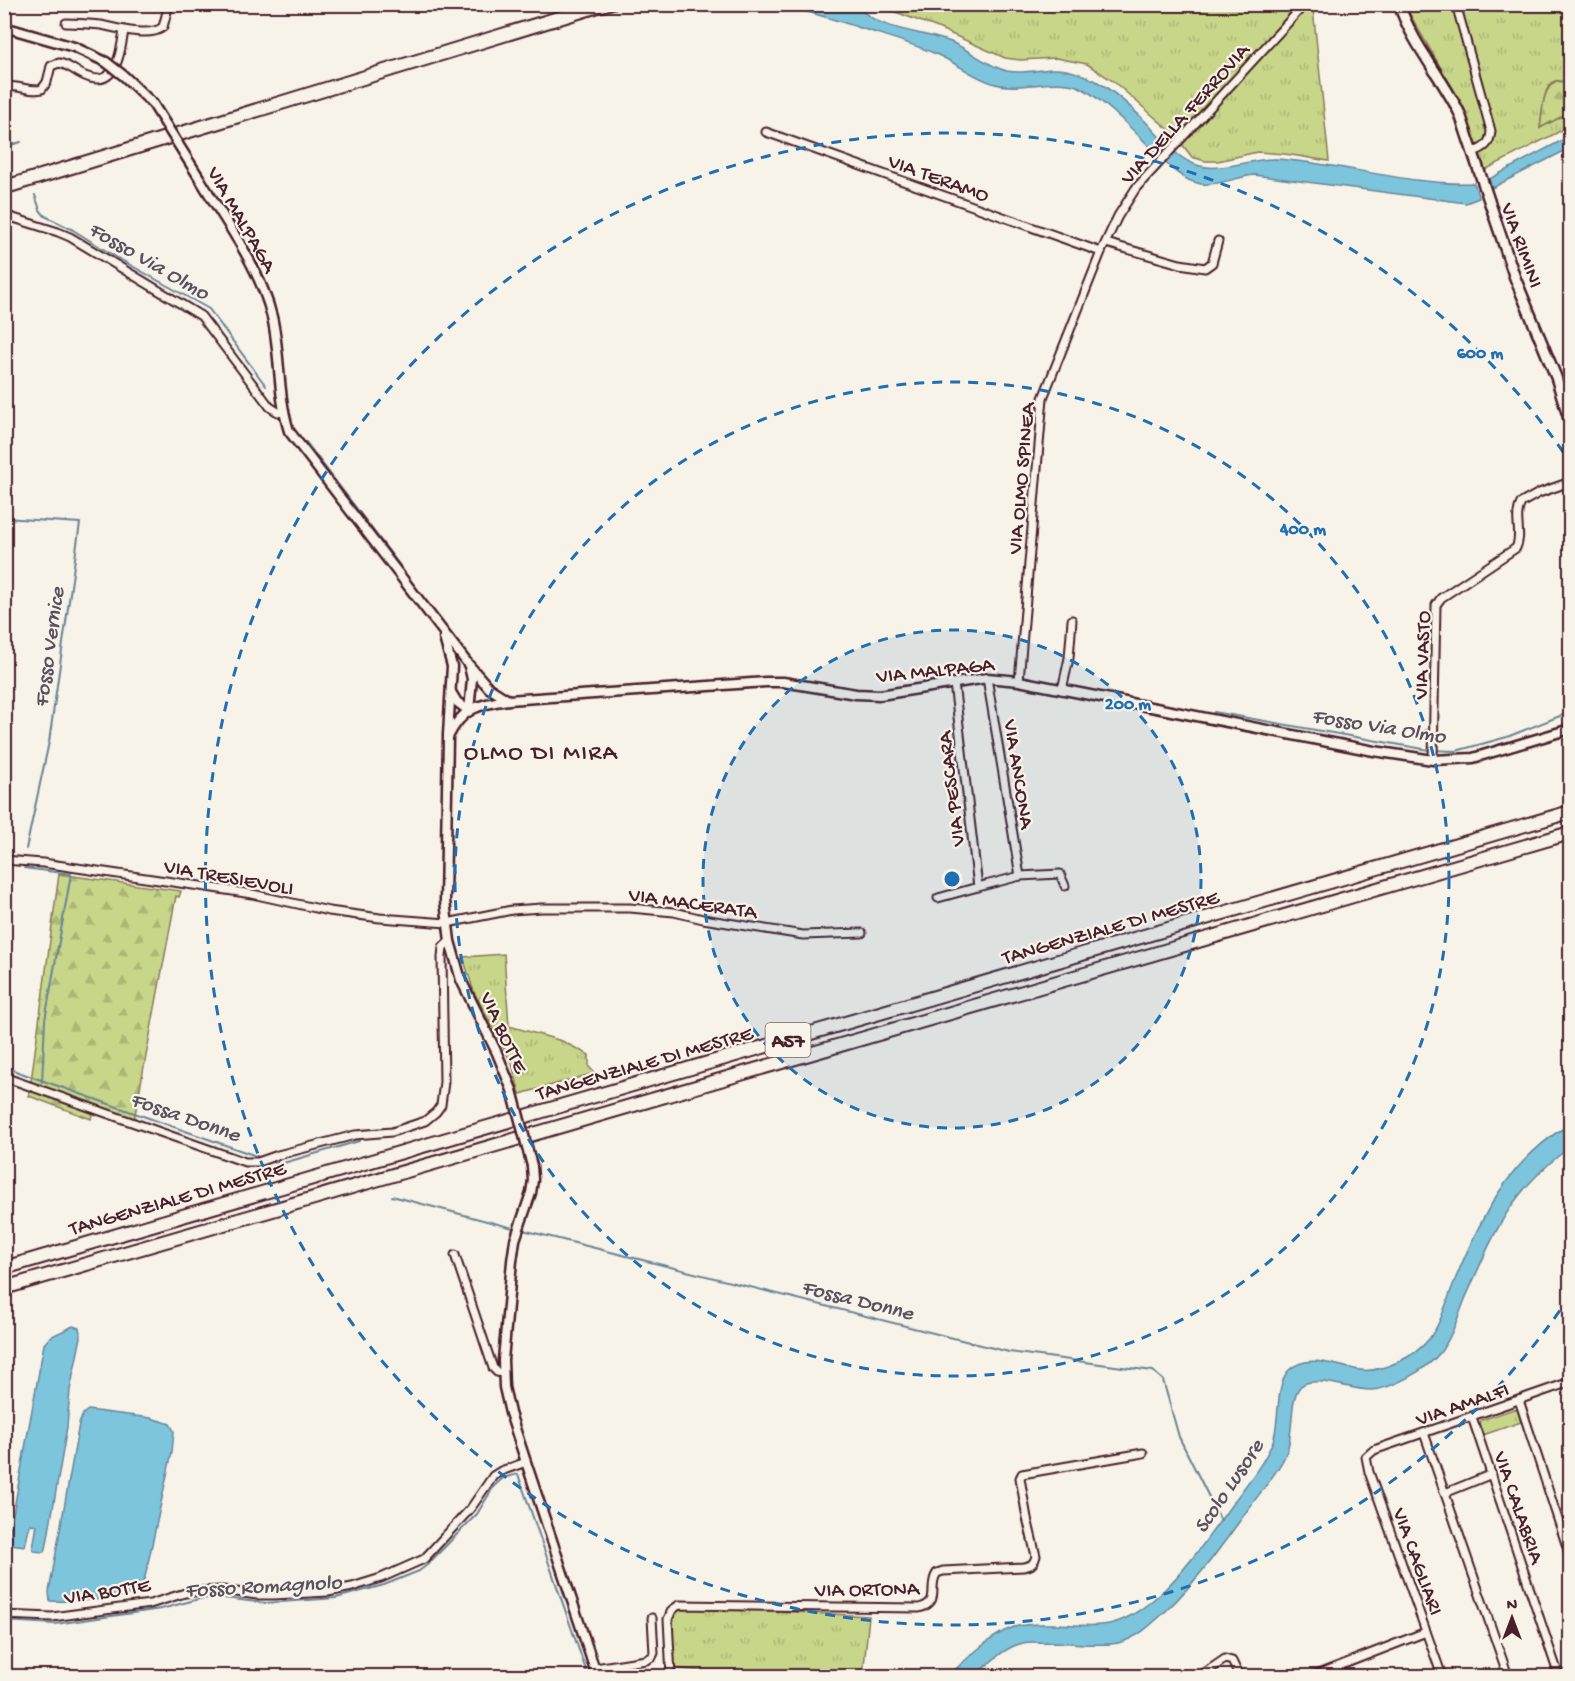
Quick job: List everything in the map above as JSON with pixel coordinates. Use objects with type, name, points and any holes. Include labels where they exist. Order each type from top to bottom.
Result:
[{"type":"highway","name":"TANGENZIALE DI MESTRE","points":[[4,1268],[1570,813]]},
{"type":"highway","name":"TANGENZIALE DI MESTRE","points":[[4,1287],[1570,833]]},
{"type":"main road","name":"VIA RIMINI","points":[[1399,4],[1414,37],[1460,114],[1515,278],[1556,377],[1570,422]]},
{"type":"street","points":[[66,22],[123,30],[160,30],[166,22],[169,4]]},
{"type":"street","name":"VIA DELLA FERROVIA","points":[[1101,252],[1118,216],[1136,188],[1305,4]]},
{"type":"street","points":[[1456,4],[1491,131],[1491,139],[1484,148],[1473,152]]},
{"type":"street","name":"VIA MALPAGA","points":[[4,27],[74,47],[106,62],[153,104],[256,273],[264,292],[275,334],[280,395],[289,431],[468,664],[489,688],[508,700]]},
{"type":"street","points":[[4,88],[14,86],[33,91],[42,89],[47,82],[51,66],[59,63],[90,78],[102,78],[112,72],[118,61],[123,30]]},
{"type":"street","name":"VIA TERAMO","points":[[766,132],[1101,252]]},
{"type":"street","name":"VIA MALPAGA","points":[[4,215],[58,231],[70,237],[193,310],[212,328],[270,407],[284,413]]},
{"type":"street","points":[[1106,243],[1180,264],[1205,268],[1212,263],[1218,242]]},
{"type":"street","name":"VIA OLMO SPINEA","points":[[1019,681],[1043,398],[1101,252]]},
{"type":"street","name":"VIA VASTO","points":[[1434,754],[1436,605],[1441,598],[1516,548],[1519,542],[1517,516],[1521,503],[1539,493],[1570,482]]},
{"type":"street","points":[[1062,690],[1069,658],[1072,620]]},
{"type":"street","name":"VIA MALPAGA","points":[[442,632],[451,657],[448,737]]},
{"type":"street","points":[[468,664],[472,679],[469,711]]},
{"type":"street","name":"VIA MALPAGA","points":[[469,711],[480,705],[508,700],[766,682],[783,682],[856,694],[880,695],[987,678],[1019,681],[1374,751],[1473,758],[1570,729]]},
{"type":"street","name":"VIA ANCONA","points":[[987,678],[1020,876]]},
{"type":"street","name":"VIA PESCARA","points":[[954,683],[978,887]]},
{"type":"street","points":[[450,688],[457,702],[469,711]]},
{"type":"street","points":[[448,737],[460,717],[469,711]]},
{"type":"street","name":"VIA BOTTE","points":[[448,737],[445,901],[450,941],[461,980],[497,1053],[512,1090],[532,1166],[531,1193],[516,1234],[508,1293],[503,1373],[506,1400],[596,1672]]},
{"type":"street","name":"VIA TRESIEVOLI","points":[[4,860],[43,863],[200,885],[252,894],[329,912],[447,922]]},
{"type":"street","points":[[938,898],[1020,876],[1060,874],[1065,886]]},
{"type":"street","name":"VIA MACERATA","points":[[447,922],[512,910],[620,908],[675,912],[703,920],[803,935],[862,933]]},
{"type":"street","points":[[4,1077],[245,1162],[258,1162],[355,1135],[392,1131],[425,1121],[441,1105],[444,1083],[443,947],[450,941]]},
{"type":"street","name":"VIA BOTTE","points":[[455,1255],[494,1368],[497,1372],[503,1373]]},
{"type":"street","name":"VIA AMALFI","points":[[1366,1456],[1374,1450],[1570,1382]]},
{"type":"street","points":[[1519,1400],[1570,1556]]},
{"type":"street","name":"VIA CALABRIA","points":[[1472,1417],[1559,1677]]},
{"type":"street","points":[[1424,1433],[1508,1677]]},
{"type":"street","name":"VIA ORTONA","points":[[671,1677],[668,1619],[672,1610],[679,1605],[919,1608],[930,1603],[933,1598],[933,1581],[937,1573],[1023,1567],[1035,1562],[1036,1556],[1020,1479],[1022,1474],[1143,1453]]},
{"type":"street","name":"VIA CAGLIARI","points":[[1366,1456],[1369,1472],[1442,1677]]},
{"type":"street","name":"VIA BOTTE","points":[[4,1615],[52,1617],[150,1604],[185,1593],[202,1591],[222,1590],[274,1595],[328,1592],[352,1587],[417,1564],[424,1559],[471,1508],[493,1476],[526,1462]]},
{"type":"street","points":[[1445,1493],[1492,1474]]},
{"type":"street","points":[[596,1672],[652,1658],[654,1653],[652,1618]]},
{"type":"street","points":[[1313,1677],[1426,1632]]},
{"type":"street","points":[[1200,1677],[1225,1659],[1232,1660],[1239,1677]]},
{"type":"green space","points":[[1262,4],[1274,13],[1282,5],[1317,5],[1313,9],[1329,161],[1257,152],[1218,161],[1205,161],[1192,157],[1175,135],[1113,81],[1087,64],[1056,58],[1020,60],[1005,58],[938,28],[877,5]]},
{"type":"green space","points":[[1407,5],[1464,5],[1467,12],[1516,5],[1570,5],[1570,83],[1555,81],[1547,88],[1540,128],[1570,112],[1570,126],[1485,170],[1462,104],[1410,15]]},
{"type":"green space","points":[[1556,81],[1570,83],[1570,112],[1540,128],[1545,96]]},
{"type":"green space","points":[[59,874],[181,891],[179,897],[176,896],[134,1120],[94,1108],[91,1119],[29,1096]]},
{"type":"green space","points":[[504,954],[509,1026],[562,1041],[589,1055],[589,1067],[595,1073],[520,1094],[512,1064],[474,992],[463,957]]},
{"type":"green space","points":[[1514,1409],[1518,1411],[1521,1422],[1483,1435],[1479,1424],[1481,1420]]},
{"type":"green space","points":[[681,1606],[869,1616],[863,1676],[748,1676],[673,1668],[672,1608]]},
{"type":"water","points":[[778,5],[855,5],[867,15],[886,25],[951,42],[1007,71],[1058,69],[1080,74],[1096,81],[1115,94],[1177,154],[1200,166],[1218,167],[1267,159],[1301,161],[1400,178],[1474,183],[1479,198],[1466,203],[1254,175],[1214,184],[1201,184],[1174,171],[1106,105],[1077,86],[1057,83],[1015,86],[995,84],[913,45],[824,16]]},
{"type":"water","points":[[1570,136],[1570,148],[1492,188],[1489,179]]},
{"type":"water","points":[[1570,1124],[1570,1147],[1549,1163],[1518,1196],[1506,1214],[1486,1252],[1451,1334],[1439,1354],[1417,1372],[1380,1389],[1364,1390],[1324,1382],[1307,1383],[1301,1386],[1294,1399],[1288,1448],[1278,1469],[1201,1573],[1156,1620],[1138,1634],[1118,1643],[1103,1645],[1023,1643],[1003,1652],[975,1676],[948,1676],[987,1642],[1014,1627],[1035,1624],[1101,1625],[1113,1623],[1135,1613],[1161,1593],[1199,1550],[1265,1458],[1273,1441],[1282,1384],[1289,1370],[1305,1362],[1314,1361],[1360,1370],[1378,1369],[1398,1362],[1423,1345],[1437,1325],[1475,1234],[1499,1192],[1530,1155]]},
{"type":"water","points":[[73,1326],[79,1328],[81,1337],[70,1390],[67,1427],[46,1549],[44,1552],[34,1551],[37,1525],[30,1524],[25,1546],[10,1544],[9,1536],[44,1344],[50,1337]]},
{"type":"water","points":[[88,1410],[151,1418],[170,1424],[174,1431],[172,1452],[145,1577],[138,1589],[129,1595],[107,1599],[50,1601],[49,1592],[79,1424],[83,1414]]},
{"type":"waterway","name":"Fosso Via Olmo","points":[[4,147],[21,142]]},
{"type":"waterway","name":"Fosso Via Olmo","points":[[35,195],[40,210],[45,216],[209,309],[266,386]]},
{"type":"waterway","name":"Fosso Via Olmo","points":[[306,442],[401,567]]},
{"type":"waterway","name":"Fosso Vernice","points":[[4,518],[80,523],[49,742],[26,849]]},
{"type":"waterway","name":"Fosso Via Olmo","points":[[1214,712],[1429,750],[1456,751],[1507,737],[1570,712]]},
{"type":"waterway","name":"Fosso Vernice","points":[[24,868],[71,874],[45,1020],[42,1082]]},
{"type":"waterway","name":"Fossa Donne","points":[[4,1067],[262,1158]]},
{"type":"waterway","name":"Fossa Donne","points":[[270,1161],[280,1164],[359,1141]]},
{"type":"waterway","name":"Fossa Donne","points":[[392,1196],[517,1229]]},
{"type":"waterway","name":"Fossa Donne","points":[[523,1230],[1009,1352],[1153,1371],[1163,1380],[1179,1437],[1221,1521]]},
{"type":"waterway","name":"Fosso Romagnolo","points":[[4,1621],[55,1624],[161,1609],[216,1597],[266,1603],[336,1598],[384,1585],[419,1571],[427,1565],[477,1514],[494,1486],[503,1478],[518,1474],[588,1676]]},
{"type":"railway","points":[[4,180],[580,4]]},
{"type":"railway","points":[[4,195],[629,4]]},
{"type":"district","name":"OLMO DI MIRA","points":[[541,751]]},
{"type":"water label","name":"Scolo Lusore","points":[[1227,1485]]}]
